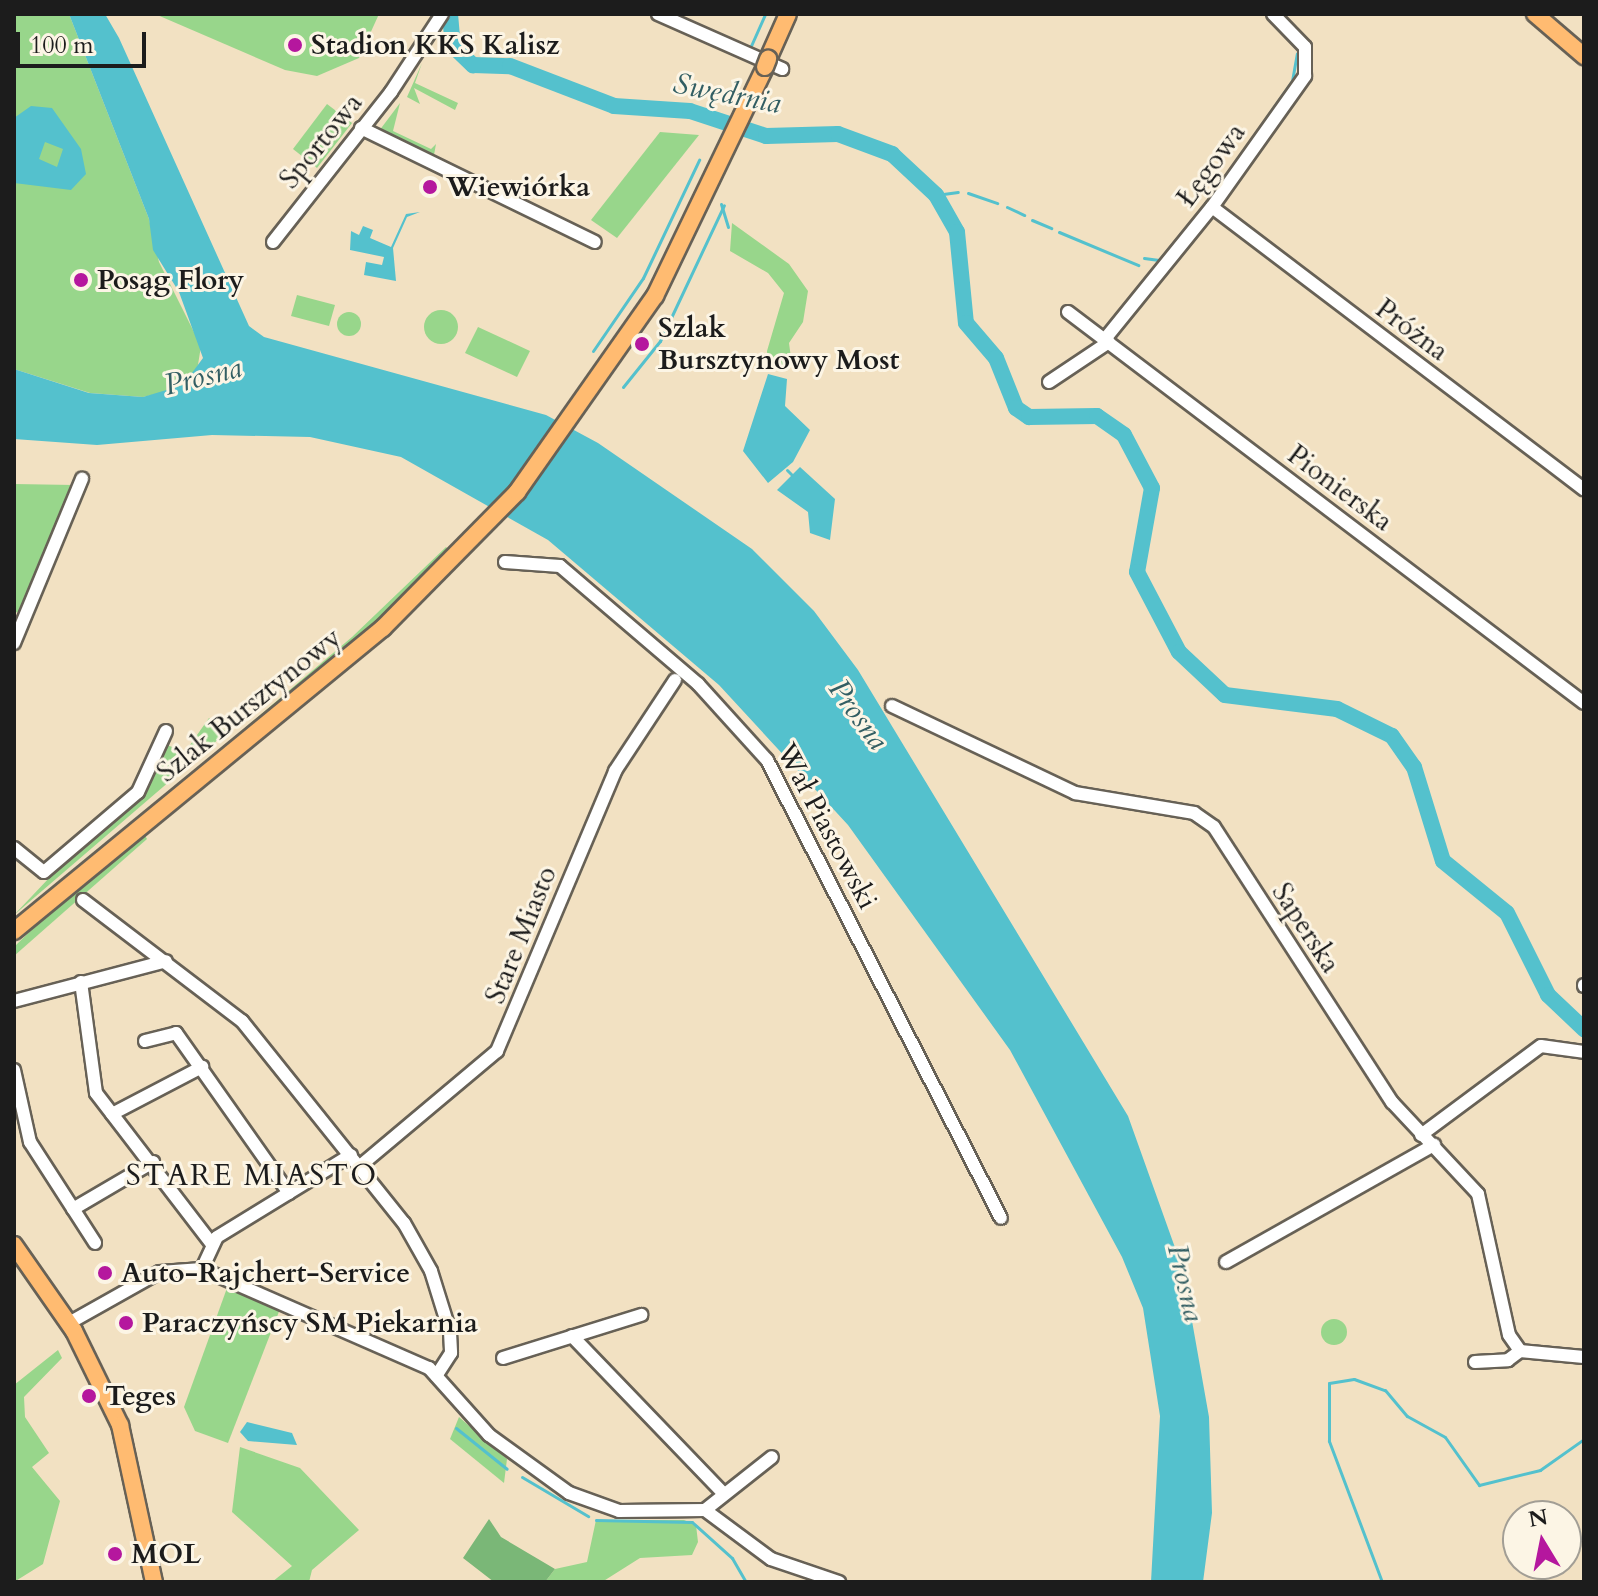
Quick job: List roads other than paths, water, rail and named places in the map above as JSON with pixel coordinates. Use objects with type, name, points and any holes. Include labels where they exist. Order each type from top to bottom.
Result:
[{"type":"main road","points":[[772,65],[788,14]]},
{"type":"main road","points":[[1535,14],[1584,56]]},
{"type":"main road","name":"Szlak Bursztynowy","points":[[14,931],[361,647],[493,519],[592,395],[668,273],[751,97],[772,65]]},
{"type":"main road","name":"Szlak Bursztynowy","points":[[14,942],[52,903]]},
{"type":"main road","points":[[14,1245],[69,1323],[130,1453],[154,1582]]},
{"type":"street","name":"Sportowa","points":[[273,242],[361,128],[442,14]]},
{"type":"street","points":[[658,14],[772,65]]},
{"type":"street","name":"Łęgowa","points":[[1049,382],[1107,340],[1212,207],[1308,69],[1305,47],[1273,14]]},
{"type":"street","points":[[361,128],[595,242]]},
{"type":"street","name":"Próżna","points":[[1212,207],[1584,489]]},
{"type":"street","name":"Pionierska","points":[[1068,312],[1584,703]]},
{"type":"street","points":[[14,643],[19,618],[82,479]]},
{"type":"street","name":"Wał Piastowski","points":[[505,562],[560,566],[698,684],[767,760],[1001,1218]]},
{"type":"street","name":"Stare Miasto","points":[[360,1166],[497,1051],[615,771],[675,680]]},
{"type":"street","name":"Saperska","points":[[892,706],[1086,798],[1205,818],[1392,1102],[1434,1145],[1482,1202],[1509,1335],[1520,1351]]},
{"type":"street","points":[[14,848],[44,872],[138,792],[166,731]]},
{"type":"street","points":[[83,900],[166,961],[252,1031],[360,1166],[431,1271],[450,1332],[451,1353],[436,1376]]},
{"type":"street","points":[[14,1001],[166,961]]},
{"type":"street","points":[[81,982],[90,1074],[112,1114],[153,1162],[212,1244]]},
{"type":"street","points":[[145,1041],[176,1033],[289,1193]]},
{"type":"street","points":[[1421,1135],[1541,1046],[1584,1052]]},
{"type":"street","points":[[112,1114],[202,1067]]},
{"type":"street","points":[[14,1070],[25,1131],[95,1243]]},
{"type":"street","points":[[1226,1262],[1434,1145]]},
{"type":"street","points":[[202,1269],[212,1244],[351,1155]]},
{"type":"street","points":[[73,1209],[153,1162]]},
{"type":"street","points":[[69,1323],[160,1272],[202,1269],[416,1360],[436,1376],[489,1435],[569,1493],[619,1511],[705,1510],[771,1559],[839,1582]]},
{"type":"street","points":[[503,1358],[641,1315]]},
{"type":"street","points":[[572,1336],[723,1493]]},
{"type":"street","points":[[1475,1362],[1508,1360],[1520,1351],[1584,1357]]},
{"type":"street","points":[[705,1510],[772,1457]]},
{"type":"water","name":"Prosna","points":[[69,14],[105,14],[119,38],[249,326],[264,337],[546,415],[598,443],[752,549],[814,611],[858,670],[1128,1116],[1183,1270],[1209,1417],[1212,1513],[1203,1582],[1151,1582],[1160,1416],[1143,1308],[1122,1257],[1010,1050],[848,825],[719,685],[548,540],[401,457],[310,437],[212,435],[97,445],[14,439],[14,369],[89,393],[143,397],[183,385],[203,358],[179,292],[153,250],[149,219]]},
{"type":"water","points":[[31,106],[52,108],[81,149],[86,174],[71,190],[14,183],[14,118]],"holes":[[[45,142],[63,149],[57,167],[39,159]]]},
{"type":"water","points":[[420,212],[407,217],[393,248],[396,281],[364,275],[366,262],[382,265],[384,257],[350,250],[351,231],[359,235],[363,226],[373,230],[370,238],[391,247],[406,214]]},
{"type":"water","points":[[768,374],[787,379],[785,406],[810,430],[793,462],[768,483],[743,451]]},
{"type":"water","points":[[800,467],[835,499],[830,540],[810,533],[808,512],[777,490]]},
{"type":"water","points":[[247,1422],[292,1433],[297,1445],[248,1441],[240,1432]]},
{"type":"waterway","name":"Swędrnia","points":[[450,14],[453,46],[473,65],[510,66],[614,106],[690,111],[766,136],[838,134],[892,154],[936,195],[957,232],[966,323],[996,358],[1016,408],[1029,417],[1097,416],[1124,435],[1152,488],[1137,572],[1179,652],[1225,695],[1337,709],[1392,736],[1414,767],[1443,861],[1507,913],[1548,995],[1584,1029]]},
{"type":"waterway","points":[[750,48],[765,14]]},
{"type":"waterway","points":[[1144,258],[1159,260],[1208,201],[1292,81],[1297,53]]},
{"type":"waterway","points":[[593,351],[643,278],[699,160]]},
{"type":"waterway","points":[[936,195],[958,192]]},
{"type":"waterway","points":[[968,193],[997,203]]},
{"type":"waterway","points":[[721,204],[728,227]]},
{"type":"waterway","points":[[623,387],[660,341],[724,205]]},
{"type":"waterway","points":[[1007,207],[1024,215]]},
{"type":"waterway","points":[[1032,220],[1051,228]]},
{"type":"waterway","points":[[1059,232],[1138,265]]},
{"type":"waterway","points":[[787,470],[791,474]]},
{"type":"waterway","points":[[1382,1582],[1329,1441],[1329,1383],[1354,1379],[1385,1390],[1407,1416],[1445,1437],[1479,1485],[1540,1470],[1584,1439]]},
{"type":"waterway","points":[[456,1428],[507,1469]]},
{"type":"waterway","points":[[522,1477],[588,1516]]},
{"type":"waterway","points":[[596,1520],[692,1522],[732,1558],[746,1582]]},
{"type":"place","name":"Stadion KKS Kalisz","points":[[295,45]]},
{"type":"place","name":"Wiewiórka","points":[[430,187]]},
{"type":"place","name":"Posąg Flory","points":[[81,280]]},
{"type":"place","name":"Szlak Bursztynowy Most","points":[[642,344]]},
{"type":"place","name":"Auto-Rajchert-Service","points":[[105,1273]]},
{"type":"place","name":"Paraczyńscy SM Piekarnia","points":[[126,1323]]},
{"type":"place","name":"Teges","points":[[89,1396]]},
{"type":"place","name":"MOL","points":[[115,1554]]},
{"type":"district","name":"STARE MIASTO","points":[[252,1176]]}]
